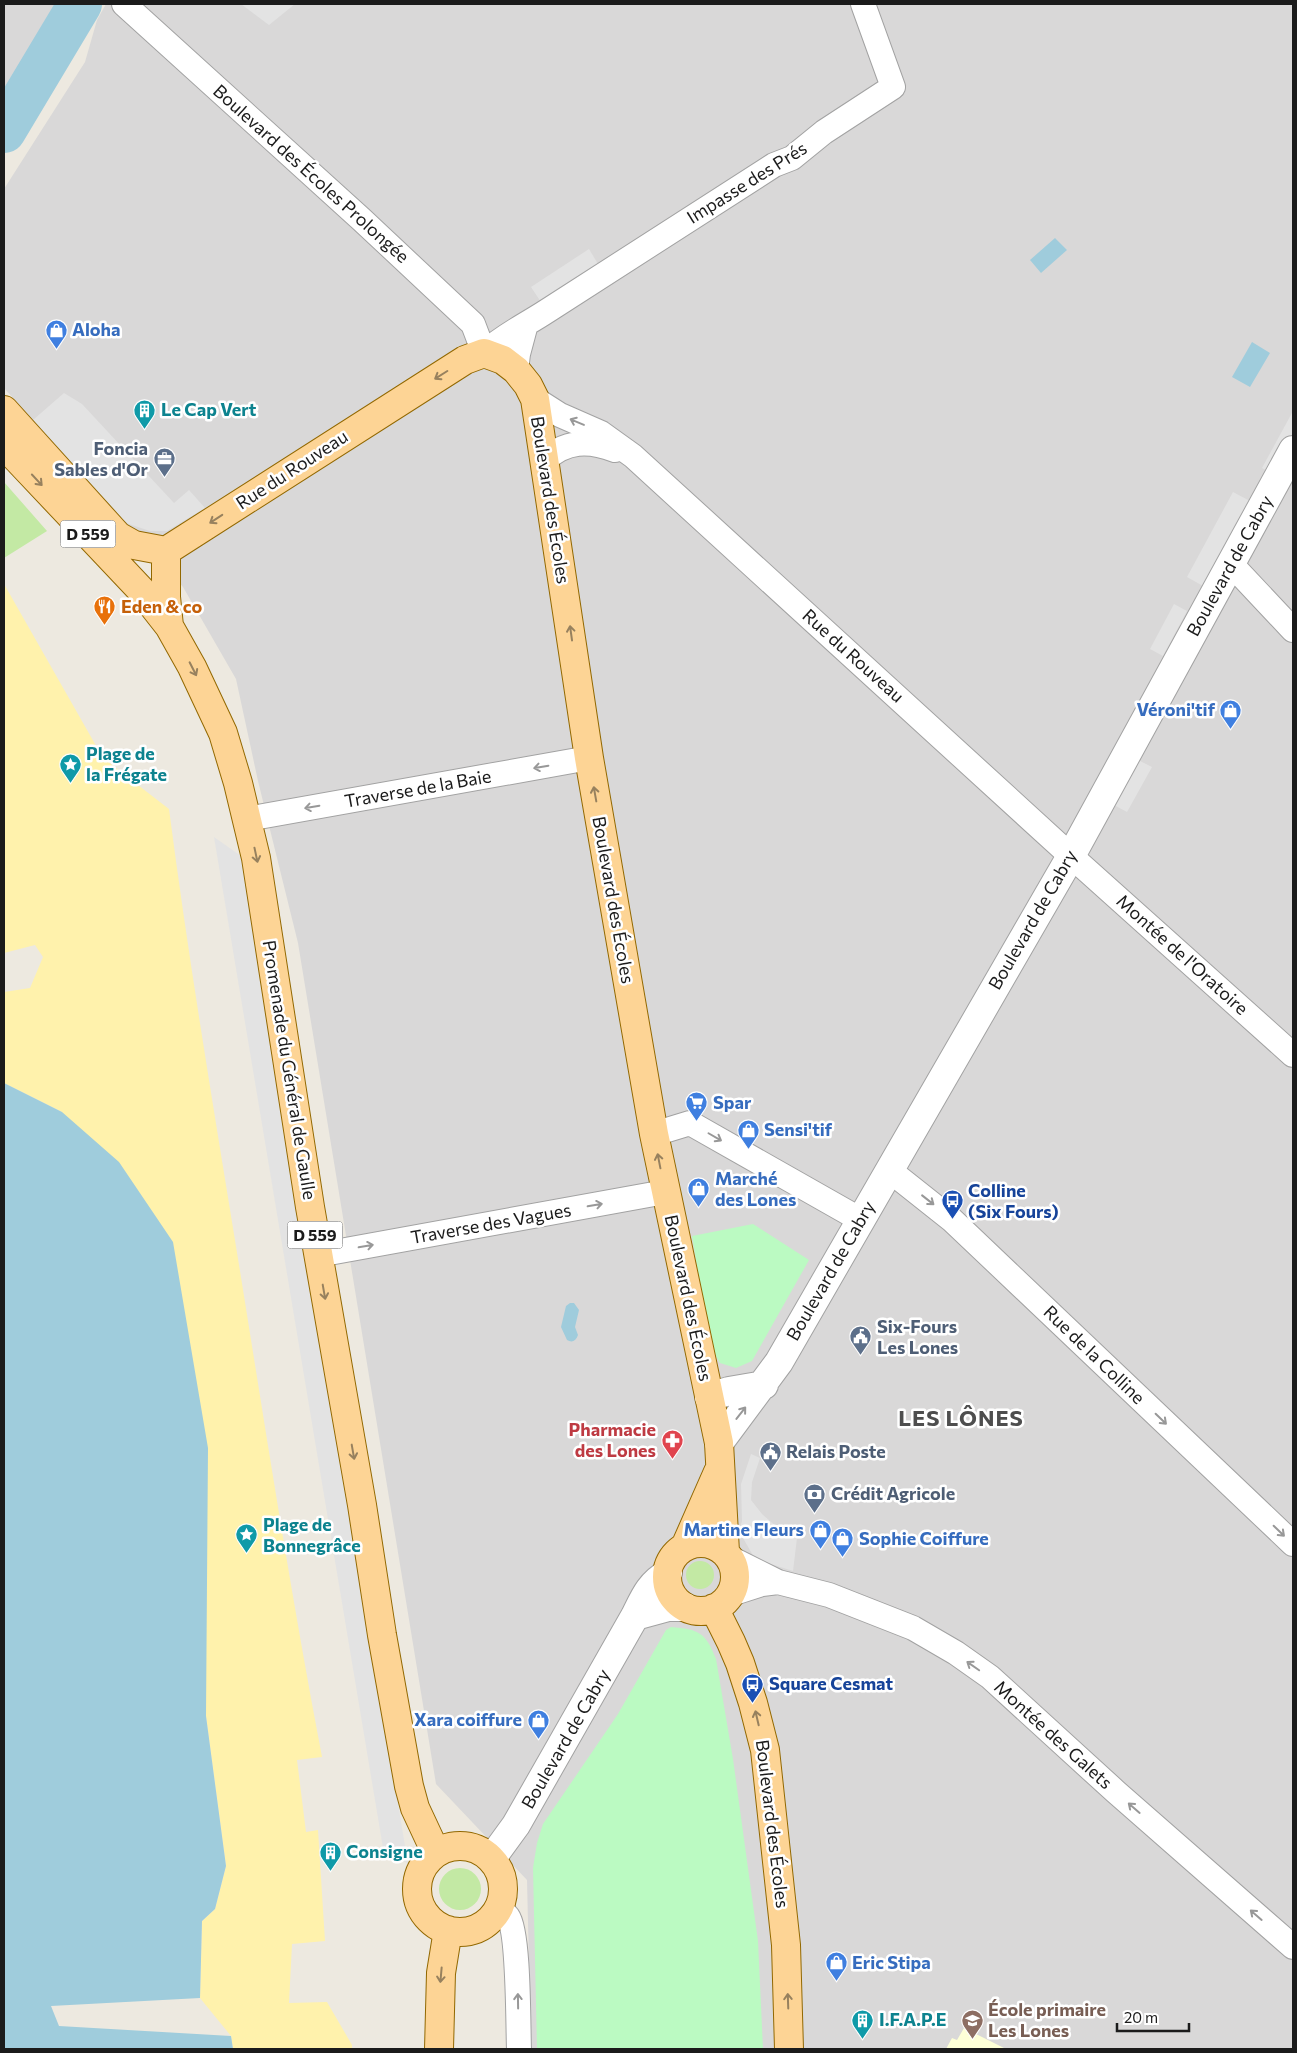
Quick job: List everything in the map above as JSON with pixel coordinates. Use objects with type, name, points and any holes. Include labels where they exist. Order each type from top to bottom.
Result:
[{"type":"main road","name":"Boulevard des Écoles","points":[[484,353],[503,360],[516,370],[528,385],[535,399],[589,758],[654,1134],[709,1397],[719,1456],[727,1555]]},
{"type":"main road","name":"Rue du Rouveau","points":[[166,551],[465,360],[484,353]]},
{"type":"main road","points":[[4,410],[118,536],[134,545],[166,551],[166,597],[169,626]]},
{"type":"main road","name":"Promenade du Général de Gaulle","points":[[4,445],[140,589],[169,626],[196,674],[223,733],[256,858],[318,1255],[409,1786],[415,1808],[436,1853]]},
{"type":"main road","points":[[686,1547],[719,1456]]},
{"type":"main road","points":[[696,1543],[706,1543],[716,1546],[727,1555],[735,1576],[722,1601],[694,1610],[685,1607],[672,1592],[668,1583],[671,1562],[677,1553],[696,1543]]},
{"type":"main road","name":"Boulevard des Écoles","points":[[722,1601],[731,1642],[753,1703],[764,1750],[785,1931],[789,2049]]},
{"type":"main road","points":[[458,1845],[482,1851],[492,1858],[499,1870],[503,1883],[503,1896],[499,1910],[487,1923],[472,1931],[460,1932],[448,1930],[435,1924],[425,1914],[418,1900],[417,1887],[420,1874],[426,1862],[436,1853],[458,1845]]},
{"type":"main road","points":[[439,2049],[440,1973],[448,1930]]},
{"type":"street","name":"Boulevard des Écoles Prolongée","points":[[124,4],[361,219],[473,324],[484,353]]},
{"type":"street","name":"Impasse des Prés","points":[[484,353],[512,331],[526,324],[774,165],[792,158],[824,132],[893,87],[863,4]]},
{"type":"street","points":[[516,370],[526,324]]},
{"type":"street","name":"Rue du Rouveau","points":[[535,399],[560,415],[601,433],[633,456],[1071,856]]},
{"type":"street","name":"Rue du Rouveau","points":[[545,460],[556,449],[578,442],[610,448],[633,456]]},
{"type":"street","name":"Boulevard de Cabry","points":[[719,1456],[764,1385],[861,1220],[1071,856],[1293,450]]},
{"type":"street","points":[[1231,564],[1293,630]]},
{"type":"street","name":"Traverse de la Baie","points":[[247,819],[589,758]]},
{"type":"street","name":"Montée de l'Oratoire","points":[[1071,856],[1293,1055]]},
{"type":"street","points":[[654,1134],[690,1123],[861,1220]]},
{"type":"street","name":"Rue de la Colline","points":[[889,1170],[952,1220],[1293,1544]]},
{"type":"street","name":"Traverse des Vagues","points":[[318,1255],[665,1192]]},
{"type":"street","points":[[709,1397],[764,1385]]},
{"type":"street","name":"Montée des Galets","points":[[727,1555],[778,1582],[829,1595],[913,1628],[990,1677],[1116,1792],[1293,1947]]},
{"type":"street","name":"Boulevard de Cabry","points":[[492,1858],[516,1825],[647,1593],[656,1580],[668,1573]]},
{"type":"street","name":"Montée des Galets","points":[[722,1601],[762,1584],[778,1582]]},
{"type":"street","points":[[635,1616],[668,1607],[685,1607]]},
{"type":"street","points":[[499,1910],[509,1917],[512,1929],[517,1967],[519,2049]]},
{"type":"shaded area","points":[[4,4],[65,4],[4,104]]},
{"type":"shaded area","points":[[106,4],[1293,4],[1293,2049],[531,2049],[527,1880],[436,1784],[298,943],[258,781],[236,679],[183,587],[4,388],[4,189],[85,62],[97,20]]},
{"type":"shaded area","points":[[241,4],[295,4],[269,25]]},
{"type":"shaded area","points":[[589,249],[604,274],[547,311],[531,287]]},
{"type":"shaded area","points":[[64,393],[82,404],[174,503],[189,490],[205,508],[167,531],[150,531],[129,524],[115,514],[33,420]]},
{"type":"shaded area","points":[[1293,411],[1293,450],[1279,477],[1262,468]]},
{"type":"shaded area","points":[[1233,492],[1250,501],[1203,586],[1187,577]]},
{"type":"shaded area","points":[[1174,604],[1187,611],[1163,656],[1150,649]]},
{"type":"shaded area","points":[[1136,759],[1152,767],[1127,812],[1112,804]]},
{"type":"shaded area","points":[[214,837],[241,856],[408,1864],[383,1848]]},
{"type":"shaded area","points":[[751,1454],[760,1458],[752,1482],[751,1500],[762,1514],[778,1528],[797,1538],[793,1571],[755,1559],[739,1531],[742,1521],[741,1484]]},
{"type":"shaded area","name":"École primaire Les Lones","points":[[964,2028],[1006,2049],[946,2049],[952,2038],[957,2040]]},
{"type":"green space","points":[[4,482],[47,531],[4,558]]},
{"type":"green space","points":[[753,1224],[809,1260],[752,1361],[736,1368],[720,1363],[710,1346],[692,1236]]},
{"type":"green space","points":[[700,1561],[710,1565],[714,1575],[710,1585],[700,1589],[690,1585],[686,1575],[690,1565]]},
{"type":"green space","points":[[671,1627],[688,1629],[700,1634],[709,1643],[716,1659],[733,1759],[758,1941],[763,2049],[537,2049],[533,1868],[537,1843],[543,1824],[618,1714],[666,1630]]},
{"type":"green space","points":[[464,1868],[472,1871],[478,1877],[481,1889],[478,1901],[472,1907],[456,1910],[448,1907],[442,1901],[439,1885],[442,1877],[448,1871]]},
{"type":"sand","name":"Plage de Bonnegrâce","points":[[4,584],[103,758],[169,809],[212,1098],[279,1514],[322,1757],[297,1760],[306,1832],[318,1830],[325,1941],[292,1944],[289,2003],[327,2002],[352,2045],[352,2049],[233,2049],[231,2036],[200,1998],[202,1921],[215,1909],[226,1866],[206,1716],[62,1112],[4,1083],[4,992],[30,988],[43,957],[35,945],[4,953]]},
{"type":"water","points":[[1055,238],[1067,250],[1041,273],[1030,260]]},
{"type":"water","points":[[1252,342],[1270,353],[1250,387],[1232,377]]},
{"type":"water","points":[[4,1083],[62,1112],[119,1162],[173,1242],[208,1448],[206,1716],[226,1866],[215,1909],[202,1921],[200,1998],[51,2006],[59,2026],[231,2036],[233,2049],[4,2049]]},
{"type":"water","points":[[574,1303],[579,1310],[575,1327],[578,1335],[574,1341],[567,1340],[561,1327],[566,1306]]},
{"type":"waterway","points":[[4,131],[80,4]]},
{"type":"place","name":"Aloha","points":[[56,349]]},
{"type":"place","name":"Le Cap Vert","points":[[145,429]]},
{"type":"place","name":"Foncia Sables d'Or","points":[[164,478]]},
{"type":"place","name":"Eden & co","points":[[105,626]]},
{"type":"place","name":"Véroni'tif","points":[[1231,729]]},
{"type":"place","name":"Plage de la Frégate","points":[[70,783]]},
{"type":"place","name":"Spar","points":[[697,1122]]},
{"type":"place","name":"Sensi'tif","points":[[748,1149]]},
{"type":"place","name":"Marché des Lones","points":[[699,1208]]},
{"type":"place","name":"Colline (Six Fours)","points":[[952,1220]]},
{"type":"place","name":"Six-Fours Les Lones","points":[[861,1356]]},
{"type":"place","name":"Pharmacie des Lones","points":[[672,1459]]},
{"type":"place","name":"Relais Poste","points":[[770,1471]]},
{"type":"place","name":"Crédit Agricole","points":[[815,1513]]},
{"type":"place","name":"Martine Fleurs","points":[[820,1549]]},
{"type":"place","name":"Plage de Bonnegrâce","points":[[247,1554]]},
{"type":"place","name":"Sophie Coiffure","points":[[843,1558]]},
{"type":"place","name":"Square Cesmat","points":[[753,1703]]},
{"type":"place","name":"Xara coiffure","points":[[538,1739]]},
{"type":"place","name":"Consigne","points":[[330,1871]]},
{"type":"place","name":"Eric Stipa","points":[[836,1982]]},
{"type":"place","name":"I.F.A.P.E","points":[[863,2039]]},
{"type":"place","name":"École primaire Les Lones","points":[[972,2039]]},
{"type":"district","name":"LES LÔNES","points":[[961,1418]]}]
